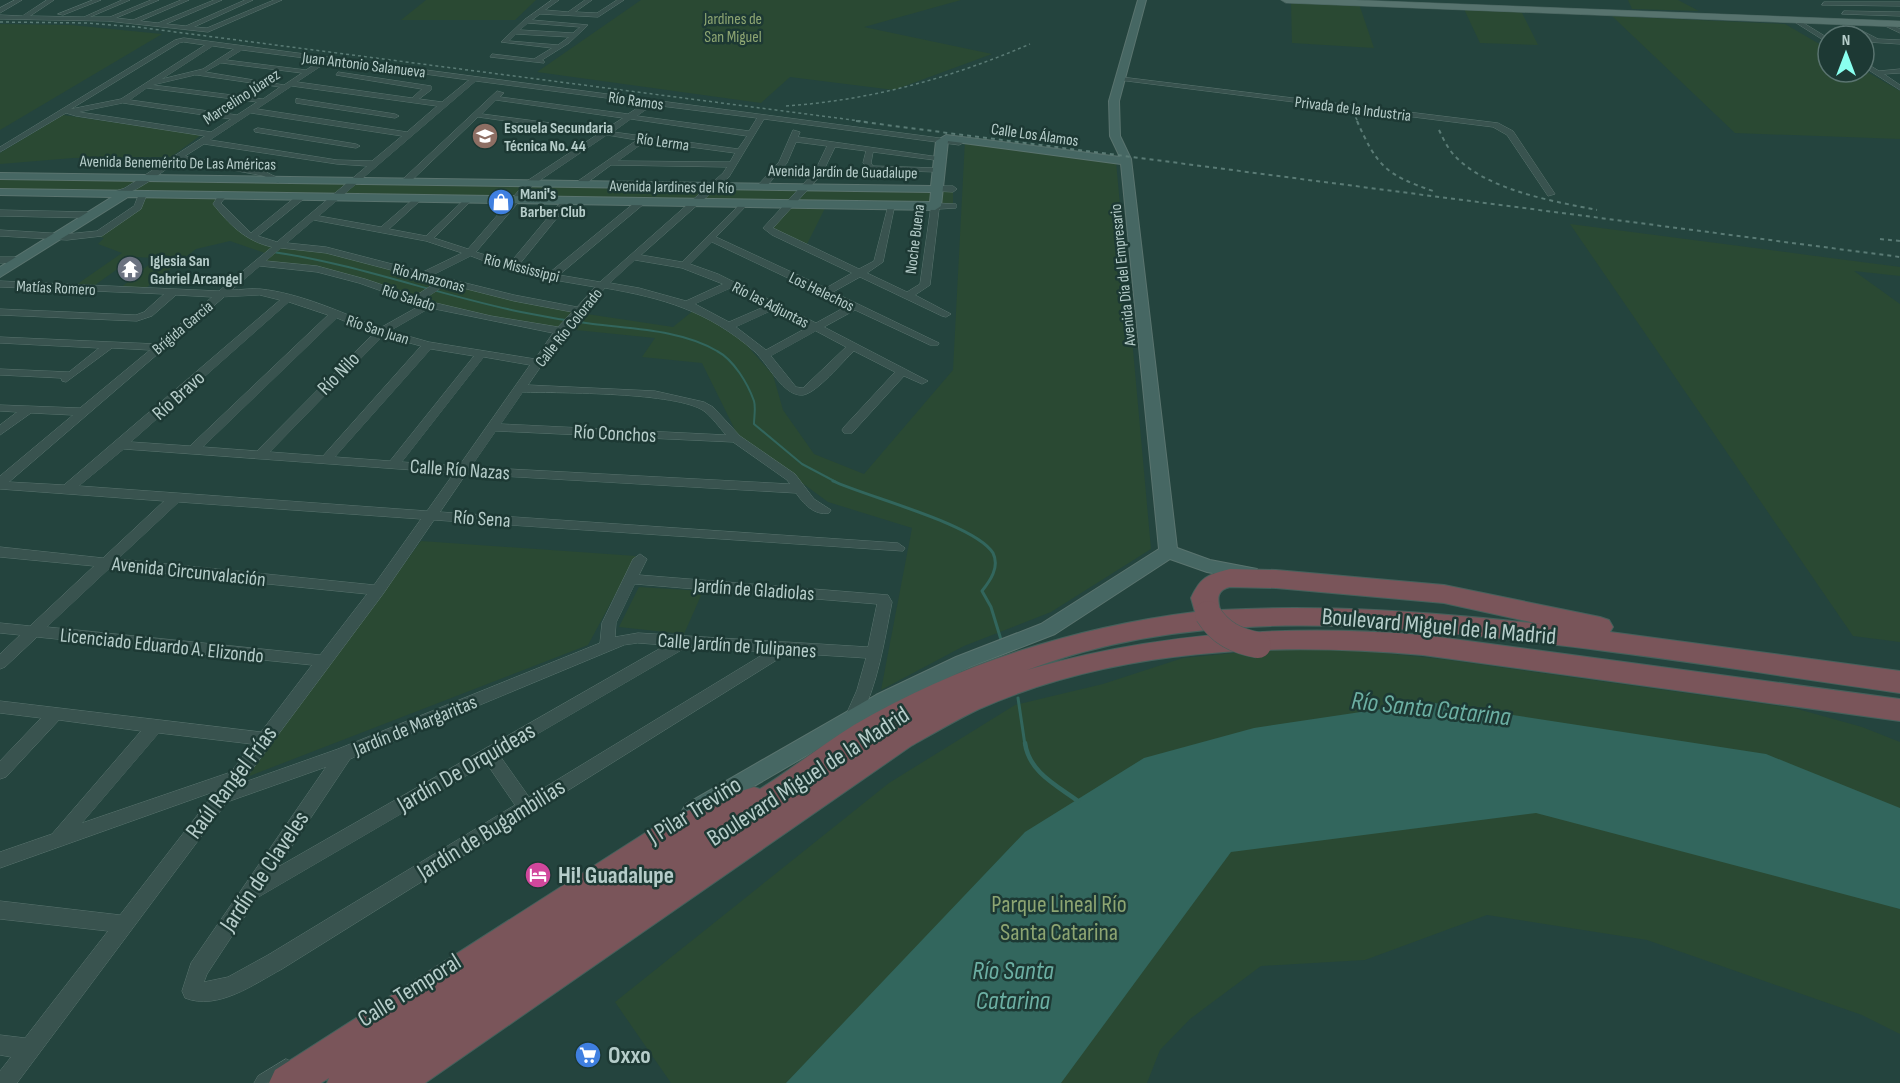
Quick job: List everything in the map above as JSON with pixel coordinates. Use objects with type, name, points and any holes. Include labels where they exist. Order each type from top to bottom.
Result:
[{"type":"highway","points":[[1654,678],[1631,682],[1608,682],[1375,651],[1258,645],[1233,639],[1217,628],[1205,607],[1204,598],[1214,583],[1230,578],[1276,579],[1404,589],[1464,597],[1713,654]]},
{"type":"highway","name":"Boulevard Miguel de la Madrid","points":[[346,1083],[772,796],[797,783],[863,735],[913,708],[983,676],[1076,644],[1179,623],[1304,614],[1367,616],[1422,620],[1713,654],[1900,682]]},
{"type":"highway","name":"Boulevard Miguel de la Madrid","points":[[393,1083],[901,738],[958,707],[1047,674],[1117,656],[1215,641],[1363,639],[1423,645],[1900,710]]},
{"type":"highway","points":[[288,1083],[690,824],[735,805],[772,796]]},
{"type":"main road","points":[[1286,0],[1795,20],[1842,18],[1886,24],[1900,23]]},
{"type":"main road","points":[[1370,0],[1900,23]]},
{"type":"street","points":[[0,4],[7,0]]},
{"type":"street","points":[[0,11],[20,0]]},
{"type":"street","points":[[24,17],[51,0]]},
{"type":"street","points":[[62,14],[80,0]]},
{"type":"street","points":[[54,17],[98,0]]},
{"type":"street","points":[[82,18],[128,0]]},
{"type":"street","points":[[108,19],[156,0]]},
{"type":"street","points":[[134,21],[186,0]]},
{"type":"street","points":[[160,24],[219,0]]},
{"type":"street","points":[[184,28],[250,0]]},
{"type":"street","points":[[0,17],[108,19],[200,30],[216,28],[279,0]]},
{"type":"street","points":[[556,0],[526,21],[513,32],[505,43],[560,46]]},
{"type":"street","points":[[570,13],[589,0]]},
{"type":"street","points":[[539,12],[598,15],[621,0]]},
{"type":"street","name":"Avenida Día del Empresario","points":[[1142,0],[1114,101],[1115,129],[1126,161],[1168,552]]},
{"type":"street","points":[[1846,0],[1860,4]]},
{"type":"street","points":[[1879,0],[1896,4]]},
{"type":"street","points":[[1896,4],[1821,3],[1878,42],[1900,42]]},
{"type":"street","points":[[1842,18],[1900,14]]},
{"type":"street","points":[[1842,18],[1857,20]]},
{"type":"street","points":[[1795,20],[1816,33]]},
{"type":"street","points":[[492,56],[539,62],[585,26],[526,21]]},
{"type":"street","points":[[1886,24],[1900,32]]},
{"type":"street","points":[[513,32],[575,35]]},
{"type":"street","name":"Juan Antonio Salanueva","points":[[107,84],[182,40],[510,83]]},
{"type":"street","points":[[123,101],[211,44]]},
{"type":"street","points":[[506,58],[527,45]]},
{"type":"street","points":[[147,85],[197,73],[222,61],[240,48]]},
{"type":"street","name":"Marcelino Júarez","points":[[286,84],[303,71],[326,59]]},
{"type":"street","name":"Marcelino Júarez","points":[[0,268],[124,192],[234,117],[326,59]]},
{"type":"street","points":[[222,61],[303,71]]},
{"type":"street","points":[[355,63],[337,75],[428,88],[414,100]]},
{"type":"street","points":[[1876,73],[1900,71]]},
{"type":"street","points":[[197,73],[444,105]]},
{"type":"street","points":[[1876,73],[1899,86]]},
{"type":"street","name":"Brígida García","points":[[0,484],[475,78]]},
{"type":"street","name":"Privada de la Industria","points":[[1121,79],[1495,125],[1510,133],[1551,194]]},
{"type":"street","points":[[406,181],[510,83]]},
{"type":"street","name":"Río Ramos","points":[[510,83],[762,117]]},
{"type":"street","points":[[89,84],[107,84]]},
{"type":"street","points":[[0,150],[107,84]]},
{"type":"street","points":[[147,85],[261,100]]},
{"type":"street","points":[[319,88],[296,103],[394,115],[375,130]]},
{"type":"street","points":[[495,98],[752,134]]},
{"type":"street","name":"Marcelino Júarez","points":[[205,137],[261,100]]},
{"type":"street","points":[[65,112],[123,101],[234,117]]},
{"type":"street","points":[[424,275],[470,253],[530,183],[602,133],[652,102]]},
{"type":"street","points":[[249,110],[410,135]]},
{"type":"street","points":[[65,112],[337,162],[376,164]]},
{"type":"street","name":"Río Lerma","points":[[477,115],[742,152]]},
{"type":"street","points":[[279,116],[255,132],[356,146],[337,162]]},
{"type":"street","name":"Calle Los Álamos","points":[[762,117],[959,143]]},
{"type":"street","name":"Calle Río Colorado","points":[[432,515],[560,332],[603,284],[714,186],[733,165],[762,117]]},
{"type":"street","points":[[762,186],[783,163],[801,122]]},
{"type":"street","points":[[581,183],[645,138]]},
{"type":"street","name":"Calle Los Álamos","points":[[941,141],[954,138],[1126,161]]},
{"type":"street","points":[[793,139],[870,149],[938,164]]},
{"type":"street","name":"Noche Buena","points":[[908,295],[925,285],[941,141]]},
{"type":"street","points":[[832,144],[823,166],[768,226],[770,231],[946,314]]},
{"type":"street","points":[[870,149],[867,163],[870,168],[938,164]]},
{"type":"street","points":[[174,158],[266,174],[278,180]]},
{"type":"street","points":[[611,163],[733,165]]},
{"type":"street","name":"Avenida Benemérito De Las Américas","points":[[0,176],[356,180]]},
{"type":"street","name":"Avenida Jardines del Río","points":[[356,180],[714,186]]},
{"type":"street","name":"Avenida Jardín de Guadalupe","points":[[714,186],[936,189]]},
{"type":"street","points":[[936,189],[953,189]]},
{"type":"street","name":"Avenida Benemérito De Las Américas","points":[[0,192],[337,196]]},
{"type":"street","points":[[0,233],[84,236],[101,233],[138,207],[143,194]]},
{"type":"street","points":[[223,195],[217,203],[251,237],[303,196]]},
{"type":"street","name":"Avenida Jardines del Río","points":[[337,196],[935,206]]},
{"type":"street","points":[[384,230],[418,198]]},
{"type":"street","points":[[428,239],[468,199]]},
{"type":"street","points":[[511,268],[567,200]]},
{"type":"street","points":[[551,276],[642,201]]},
{"type":"street","points":[[684,265],[744,203]]},
{"type":"street","points":[[826,292],[861,273],[880,259],[892,206]]},
{"type":"street","points":[[935,206],[953,206]]},
{"type":"street","points":[[0,213],[86,215]]},
{"type":"street","name":"Río Mississippi","points":[[312,217],[428,239],[511,268],[603,284],[666,297],[687,304],[729,326],[765,356],[792,390],[801,392],[810,387],[852,347]]},
{"type":"street","name":"Río Amazonas","points":[[251,237],[279,245],[323,249],[509,299],[579,310]]},
{"type":"street","name":"Los Helechos","points":[[711,238],[934,343]]},
{"type":"street","name":"Río las Adjuntas","points":[[633,257],[684,265],[731,284],[922,381]]},
{"type":"street","name":"Marcelino Júarez","points":[[0,273],[10,260]]},
{"type":"street","name":"Río Salado","points":[[258,264],[297,266],[340,274],[429,305],[560,332]]},
{"type":"street","points":[[416,300],[445,281]]},
{"type":"street","name":"Matías Romero","points":[[0,284],[221,294]]},
{"type":"street","points":[[687,304],[731,284]]},
{"type":"street","points":[[1,306],[141,317],[173,292]]},
{"type":"street","name":"Río San Juan","points":[[221,294],[260,292],[288,298],[381,332],[428,345],[538,363]]},
{"type":"street","name":"Río Bravo","points":[[67,490],[288,298]]},
{"type":"street","name":"Río Nilo","points":[[259,456],[354,356],[381,332],[429,305]]},
{"type":"street","points":[[729,326],[773,306]]},
{"type":"street","points":[[765,356],[855,306]]},
{"type":"street","points":[[192,451],[334,315]]},
{"type":"street","points":[[0,340],[158,347]]},
{"type":"street","points":[[326,460],[428,345]]},
{"type":"street","points":[[0,372],[69,377],[108,346]]},
{"type":"street","points":[[394,464],[480,355]]},
{"type":"street","points":[[848,430],[902,371]]},
{"type":"street","points":[[521,388],[670,396],[709,409],[736,439],[775,465],[798,486],[809,502],[824,510]]},
{"type":"street","points":[[0,408],[83,412]]},
{"type":"street","points":[[0,431],[28,410]]},
{"type":"street","name":"Río Conchos","points":[[494,427],[736,439]]},
{"type":"street","name":"Calle Río Nazas","points":[[121,445],[464,470],[798,486]]},
{"type":"street","name":"Río Sena","points":[[0,484],[898,548]]},
{"type":"street","points":[[0,663],[175,498]]},
{"type":"street","name":"Raúl Rangel Frías","points":[[4,1083],[378,590],[432,515]]},
{"type":"street","name":"Avenida Circunvalación","points":[[0,552],[378,590]]},
{"type":"street","points":[[566,903],[608,864],[855,713],[963,662],[1047,629],[1168,552],[1216,568],[1276,579]]},
{"type":"street","points":[[607,642],[609,623],[640,559]]},
{"type":"street","name":"Jardín de Gladiolas","points":[[630,579],[879,598],[885,602],[875,653]]},
{"type":"street","name":"Licenciado Eduardo A. Elizondo","points":[[0,628],[324,661]]},
{"type":"street","name":"Calle Jardín de Tulipanes","points":[[607,642],[638,638],[783,649],[875,653]]},
{"type":"street","name":"Jardín De Orquídeas","points":[[246,895],[685,641]]},
{"type":"street","name":"Jardín de Margaritas","points":[[221,797],[344,754],[607,642]]},
{"type":"street","name":"Jardín de Bugambilias","points":[[192,991],[202,994],[217,990],[274,962],[783,649]]},
{"type":"street","points":[[855,713],[875,653]]},
{"type":"street","points":[[0,707],[263,739]]},
{"type":"street","name":"J Pilar Treviño","points":[[500,931],[855,713]]},
{"type":"street","points":[[0,772],[55,714]]},
{"type":"street","points":[[59,838],[155,726]]},
{"type":"street","name":"Jardín de Claveles","points":[[192,991],[198,970],[246,895],[344,754]]},
{"type":"street","points":[[489,754],[526,807]]},
{"type":"street","points":[[0,860],[235,777]]},
{"type":"street","name":"Calle Temporal","points":[[265,1083],[500,931],[566,903]]},
{"type":"street","points":[[0,910],[125,924]]},
{"type":"street","points":[[0,1045],[30,1049]]},
{"type":"green space","points":[[426,0],[536,0],[515,20],[401,20]]},
{"type":"green space","name":"Jardines de San Miguel","points":[[641,0],[961,0],[864,27],[992,54],[894,90],[790,77],[761,103],[537,72]]},
{"type":"green space","points":[[1628,0],[1678,0],[1699,11],[1632,9]]},
{"type":"green space","points":[[1291,2],[1359,4],[1374,48],[1292,43]]},
{"type":"green space","points":[[1464,9],[1521,11],[1538,45],[1480,43]]},
{"type":"green space","points":[[1612,16],[1785,24],[1816,42],[1816,84],[1876,84],[1876,77],[1900,91],[1900,139],[1735,133]]},
{"type":"green space","points":[[0,24],[71,25],[162,34],[0,130]]},
{"type":"green space","points":[[63,115],[201,135],[171,157],[73,158],[0,164],[0,153]]},
{"type":"green space","points":[[965,140],[1116,161],[1151,549],[1051,612],[964,646],[881,690],[912,528],[828,502],[738,436],[702,363],[642,357],[655,338],[576,330],[580,313],[673,327],[694,310],[743,341],[773,375],[783,410],[814,454],[864,474],[953,370]]},
{"type":"green space","points":[[0,178],[139,179],[117,192],[0,191]]},
{"type":"green space","points":[[148,179],[349,182],[334,195],[129,192]]},
{"type":"green space","points":[[356,180],[953,189],[953,206],[337,197]]},
{"type":"green space","points":[[143,194],[223,195],[217,200],[246,233],[279,245],[294,245],[579,310],[560,331],[429,305],[340,274],[258,263],[268,254],[230,241],[196,249],[142,291],[118,290],[157,258],[134,257],[91,288],[73,287],[122,253],[98,244],[104,238],[94,235],[138,207]]},
{"type":"green space","points":[[790,208],[825,208],[807,244],[772,228]]},
{"type":"green space","points":[[1570,224],[1900,267],[1900,276],[1854,271],[1900,304],[1900,642],[1853,636]]},
{"type":"green space","points":[[421,541],[636,556],[588,645],[247,777]]},
{"type":"green space","points":[[639,587],[703,591],[684,634],[619,627]]},
{"type":"green space","name":"Parque Lineal Río Santa Catarina","points":[[1274,649],[1344,649],[1442,659],[1794,708],[1862,727],[1900,742],[1900,1034],[1862,1015],[1647,940],[1487,915],[1365,960],[1261,966],[1190,1019],[1160,1050],[1147,1083],[671,1083],[615,1002],[889,783],[1015,705],[1103,684],[1183,658]]},
{"type":"water","name":"Río Santa Catarina","points":[[1428,702],[1766,754],[1900,808],[1900,909],[1536,813],[1231,852],[1061,1083],[786,1083],[1025,832],[1144,758],[1254,728]]},
{"type":"waterway","points":[[273,252],[336,264],[521,312],[575,322],[657,332],[703,344],[729,360],[744,380],[754,401],[754,424],[802,464],[836,482]]},
{"type":"waterway","points":[[833,481],[919,512],[982,542],[995,558],[995,569],[982,591],[991,607],[1002,643]]},
{"type":"waterway","points":[[1018,698],[1025,745]]},
{"type":"waterway","points":[[1025,743],[1032,762],[1038,770],[1078,801]]},
{"type":"railway","points":[[0,22],[86,23],[137,27],[868,122]]},
{"type":"railway","points":[[786,106],[849,99],[911,86],[971,67],[1030,44]]},
{"type":"railway","points":[[1353,112],[1358,122]]},
{"type":"railway","points":[[856,121],[1900,257]]},
{"type":"railway","points":[[1357,121],[1377,159],[1385,167],[1404,180],[1433,191]]},
{"type":"railway","points":[[1439,130],[1453,154],[1483,177],[1540,198],[1597,210]]},
{"type":"railway","points":[[1880,239],[1900,241]]},
{"type":"place","name":"Escuela Secundaria Técnica No. 44","points":[[485,136]]},
{"type":"place","name":"Mani's Barber Club","points":[[501,202]]},
{"type":"place","name":"Iglesia San Gabriel Arcangel","points":[[130,269]]},
{"type":"place","name":"Hi! Guadalupe","points":[[538,875]]},
{"type":"place","name":"Oxxo","points":[[588,1055]]}]
